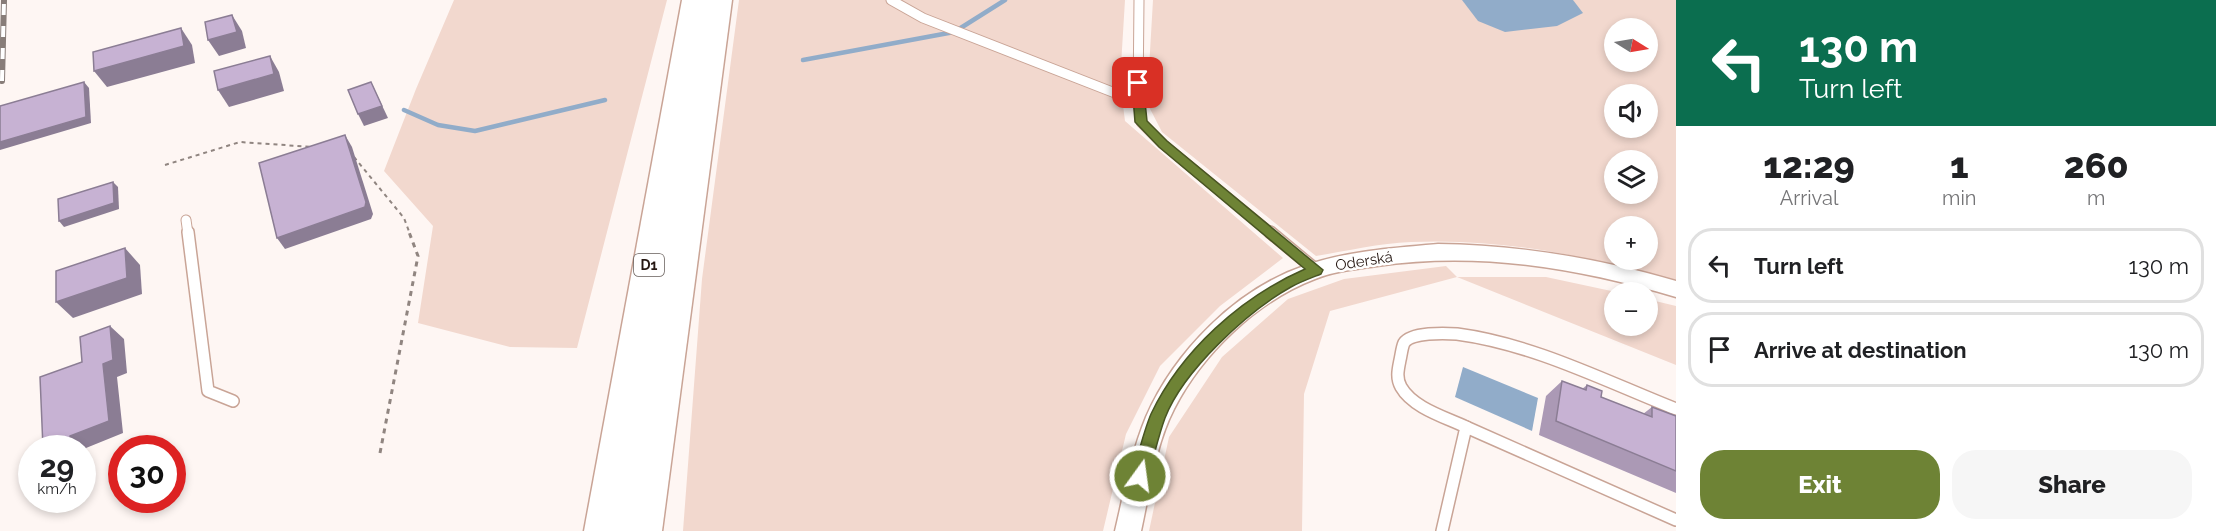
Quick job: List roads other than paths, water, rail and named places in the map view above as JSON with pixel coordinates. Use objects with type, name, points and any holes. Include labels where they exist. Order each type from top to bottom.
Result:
[{"type":"highway","name":"D1","points":[[604,531],[695,0]]},
{"type":"highway","name":"D1","points":[[642,531],[718,0]]},
{"type":"street","name":"Oderská","points":[[1128,531],[1150,439],[1167,399],[1178,381],[1203,350],[1245,310],[1286,283],[1316,270],[1400,255],[1469,252],[1526,256],[1581,265],[1676,289]]},
{"type":"lane","points":[[891,0],[923,18],[1138,102]]},
{"type":"lane","points":[[1138,0],[1138,102],[1141,122],[1163,144],[1316,270]]},
{"type":"lane","points":[[186,220],[208,391],[233,401]]},
{"type":"lane","points":[[1676,409],[1504,344],[1455,334],[1425,334],[1409,339],[1404,343],[1396,374],[1401,387],[1418,404],[1676,520]]},
{"type":"lane","points":[[1442,531],[1466,427]]},
{"type":"water","points":[[1462,0],[1573,0],[1583,13],[1557,26],[1505,32],[1478,21]]},
{"type":"water","points":[[1463,367],[1538,398],[1532,431],[1455,397]]},
{"type":"waterway","points":[[959,29],[1005,0]]},
{"type":"waterway","points":[[803,60],[954,32]]},
{"type":"waterway","points":[[404,110],[438,125],[475,131],[605,100]]},
{"type":"railway","points":[[2,81],[4,0]]}]
